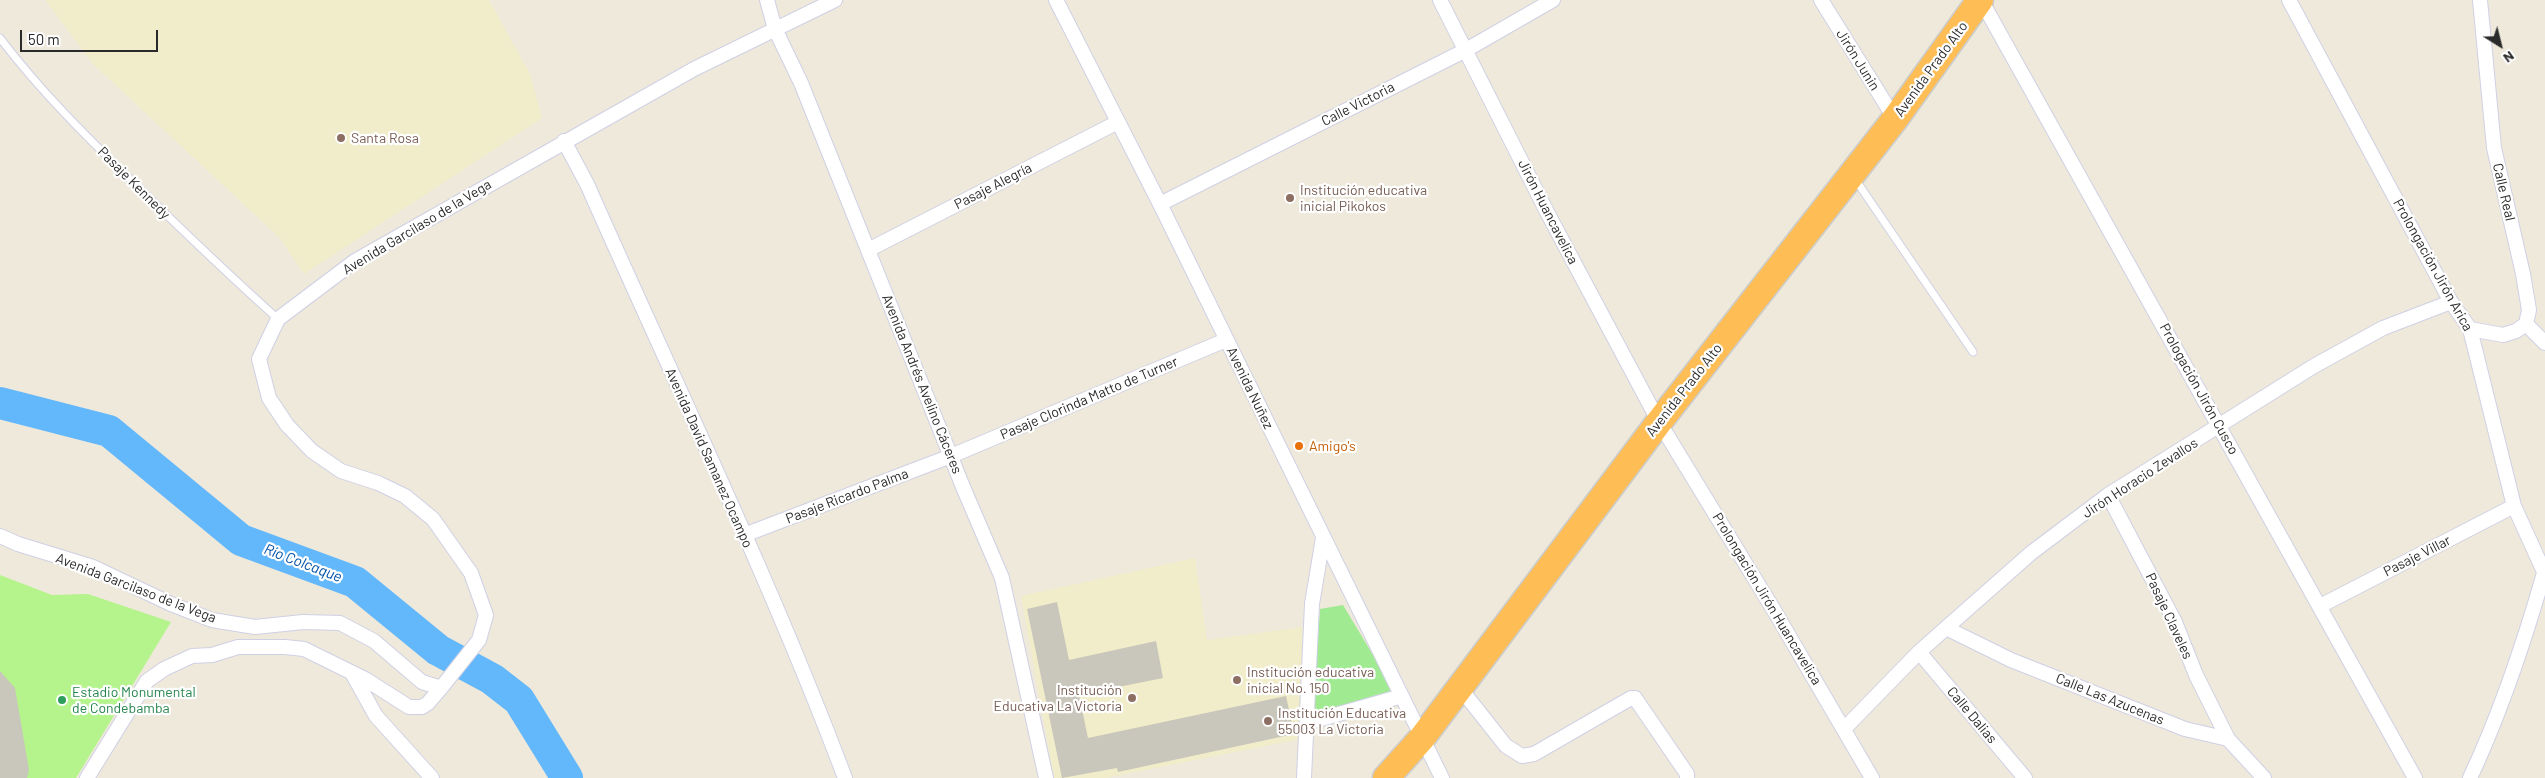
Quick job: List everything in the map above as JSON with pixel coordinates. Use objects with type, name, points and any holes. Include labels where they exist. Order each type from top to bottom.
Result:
[{"type":"highway","name":"Avenida Prado Alto","points":[[1386,778],[1422,738],[1659,422],[1895,119],[1981,0]]},
{"type":"street","name":"Avenida Andrés Avelino Cáceres","points":[[767,0],[775,29],[801,84],[1002,578],[1046,778]]},
{"type":"street","name":"Avenida Garcilaso de la Vega","points":[[0,536],[18,544],[92,567],[171,604],[212,620],[255,627],[303,622],[340,623],[374,641],[422,682],[443,685],[479,640],[486,615],[470,573],[433,519],[405,496],[378,483],[341,471],[312,452],[287,425],[269,398],[259,359],[278,319],[355,262],[564,141],[694,69],[835,0]]},
{"type":"street","name":"Avenida Nuñez","points":[[1056,0],[1160,204],[1442,778]]},
{"type":"street","name":"Jirón Huancavelica","points":[[1440,0],[1547,212],[1659,422]]},
{"type":"street","name":"Calle Victoria","points":[[1160,204],[1466,50],[1553,0]]},
{"type":"street","name":"Jirón Junin","points":[[1821,0],[1895,119]]},
{"type":"street","name":"Prologación Jirón Cusco","points":[[1981,0],[2415,778]]},
{"type":"street","name":"Prolongación Jirón Arica","points":[[2289,0],[2452,302],[2470,329],[2514,506],[2545,574]]},
{"type":"street","name":"Calle Real","points":[[2480,0],[2494,148],[2523,274],[2529,310],[2526,324]]},
{"type":"street","name":"Pasaje Alegría","points":[[868,250],[1118,122]]},
{"type":"street","name":"Avenida David Samanez Ocampo","points":[[564,141],[587,184],[744,536],[823,720],[845,778]]},
{"type":"street","name":"Jirón Horacio Zevallos","points":[[1844,729],[1919,652],[1946,628],[2031,554],[2108,495],[2314,366],[2382,328],[2452,302]]},
{"type":"street","points":[[2470,329],[2503,335],[2516,331],[2526,324],[2545,343]]},
{"type":"street","name":"Pasaje Clorinda Matto de Turner","points":[[951,456],[1226,340]]},
{"type":"street","name":"Prolongación Jirón Huancavelica","points":[[1659,422],[1872,778]]},
{"type":"street","name":"Pasaje Ricardo Palma","points":[[744,536],[951,456]]},
{"type":"street","name":"Pasaje Claveles","points":[[2108,495],[2175,622],[2196,675],[2228,739]]},
{"type":"street","name":"Pasaje Villar","points":[[2320,606],[2514,506]]},
{"type":"street","points":[[1304,778],[1312,604],[1323,538]]},
{"type":"street","points":[[2470,778],[2482,752],[2526,636],[2545,574]]},
{"type":"street","name":"Calle Las Azucenas","points":[[1946,628],[2011,660],[2185,729],[2228,739]]},
{"type":"street","points":[[87,778],[148,681],[178,661],[238,647],[304,649],[365,679],[409,708],[428,703],[443,685]]},
{"type":"street","name":"Calle Dalias","points":[[1919,652],[2025,778]]},
{"type":"street","points":[[352,672],[376,716],[432,778]]},
{"type":"street","points":[[1460,688],[1506,746],[1522,756],[1534,754],[1631,698],[1635,698],[1687,774],[1687,778]]},
{"type":"street","points":[[1307,723],[1402,696]]},
{"type":"street","points":[[2228,739],[2264,778]]},
{"type":"lane","name":"Pasaje Kennedy","points":[[0,38],[33,81],[120,169],[220,267],[278,319]]},
{"type":"lane","points":[[1852,175],[1973,352]]},
{"type":"shaded area","name":"Santa Rosa","points":[[45,0],[489,0],[530,74],[542,118],[304,274],[279,237],[94,65]]},
{"type":"shaded area","points":[[1195,558],[1207,640],[1303,627],[1300,739],[1106,778],[1054,778],[1021,596]]},
{"type":"green space","name":"Estadio Monumental de Condebamba","points":[[0,575],[52,595],[88,594],[171,622],[76,778],[0,778]]},
{"type":"green space","points":[[1343,605],[1394,690],[1313,714],[1320,609]]},
{"type":"building","points":[[1057,602],[1069,660],[1156,641],[1163,678],[1079,695],[1088,738],[1286,696],[1294,734],[1118,772],[1117,768],[1062,778],[1027,609]]},
{"type":"building","points":[[0,671],[15,688],[29,770],[27,778],[0,778]]},
{"type":"waterway","name":"Río Colcaque","points":[[0,403],[109,431],[241,540],[355,582],[438,650],[492,679],[519,700],[567,778]]},
{"type":"place","name":"Santa Rosa","points":[[341,138]]},
{"type":"place","name":"Institución educativa inicial Pikokos","points":[[1290,198]]},
{"type":"place","name":"Amigo's","points":[[1299,446]]},
{"type":"place","name":"Institución educativa inicial No. 150","points":[[1237,680]]},
{"type":"place","name":"Institución Educativa La Victoria","points":[[1132,698]]},
{"type":"place","name":"Estadio Monumental de Condebamba","points":[[62,700]]},
{"type":"place","name":"Institución Educativa 55003 La Victoria","points":[[1268,721]]}]
